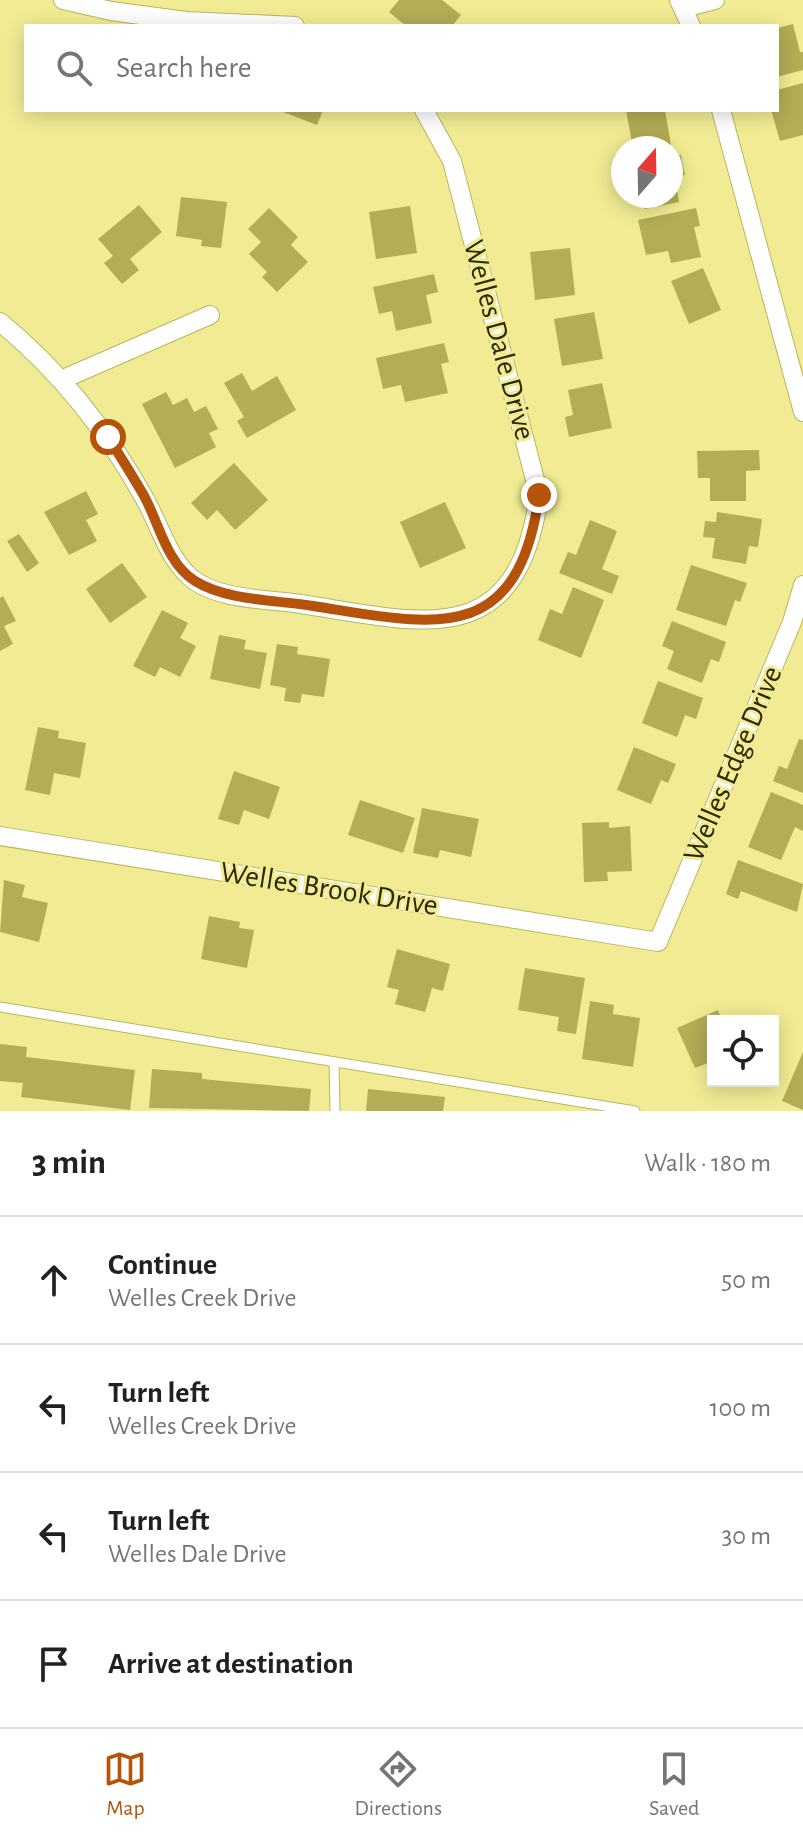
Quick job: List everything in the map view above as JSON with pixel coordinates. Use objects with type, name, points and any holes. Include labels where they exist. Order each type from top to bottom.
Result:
[{"type":"street","points":[[63,0],[111,11],[186,21],[251,24]]},
{"type":"street","points":[[685,11],[715,0]]},
{"type":"street","name":"Welles Dale Drive","points":[[61,380],[108,437],[144,496],[175,562],[193,580],[225,593],[422,622],[463,617],[482,608],[505,589],[515,573],[535,528],[539,495],[452,161],[425,112]]},
{"type":"street","points":[[722,112],[803,412]]},
{"type":"street","points":[[0,322],[61,380],[210,315]]},
{"type":"street","name":"Welles Edge Drive","points":[[658,942],[792,622],[803,585]]},
{"type":"street","name":"Welles Brook Drive","points":[[0,836],[658,942]]},
{"type":"lane","points":[[0,1007],[635,1111]]},
{"type":"lane","points":[[334,1062],[335,1111]]},
{"type":"building","points":[[399,0],[442,0],[461,15],[454,24],[404,24],[389,12]]},
{"type":"building","points":[[793,24],[800,52],[803,52],[803,70],[779,76],[779,28]]},
{"type":"building","points":[[803,83],[803,135],[780,141],[772,112],[779,112],[779,89]]},
{"type":"building","points":[[283,112],[322,112],[317,125]]},
{"type":"building","points":[[626,112],[665,112],[669,136],[631,136]]},
{"type":"building","points":[[181,197],[227,202],[221,248],[201,246],[202,240],[176,236]]},
{"type":"building","points":[[139,205],[162,232],[130,259],[139,270],[122,284],[104,263],[113,256],[98,239]]},
{"type":"building","points":[[410,206],[417,253],[376,259],[369,212]]},
{"type":"building","points":[[269,208],[298,237],[291,245],[308,262],[277,292],[262,277],[267,272],[249,254],[261,242],[248,229]]},
{"type":"building","points":[[696,208],[700,226],[694,227],[701,257],[671,263],[668,251],[646,255],[638,220]]},
{"type":"building","points":[[570,248],[575,295],[535,300],[530,252]]},
{"type":"building","points":[[703,268],[721,310],[689,324],[671,281]]},
{"type":"building","points":[[434,274],[438,292],[426,295],[432,323],[396,331],[392,311],[379,314],[373,287]]},
{"type":"building","points":[[594,312],[603,359],[562,366],[554,319]]},
{"type":"building","points":[[444,343],[449,362],[441,364],[448,393],[405,402],[401,385],[383,389],[376,358]]},
{"type":"building","points":[[242,373],[252,391],[277,376],[296,410],[247,438],[237,421],[244,417],[224,383]]},
{"type":"building","points":[[602,383],[612,428],[569,437],[565,417],[573,415],[568,390]]},
{"type":"building","points":[[166,392],[173,405],[187,398],[194,412],[206,406],[218,429],[209,433],[216,447],[175,468],[142,404]]},
{"type":"building","points":[[759,450],[760,470],[746,471],[746,501],[710,501],[710,478],[698,478],[697,451]]},
{"type":"building","points":[[234,463],[268,500],[235,530],[217,510],[207,520],[191,503]]},
{"type":"building","points":[[86,491],[98,514],[86,520],[97,541],[69,555],[44,512]]},
{"type":"building","points":[[445,502],[466,548],[420,568],[400,522]]},
{"type":"building","points":[[717,512],[762,519],[758,547],[749,546],[746,564],[712,558],[715,538],[703,537],[705,521],[716,522]]},
{"type":"building","points":[[590,520],[617,531],[602,569],[619,576],[612,594],[559,573],[568,552],[576,555]]},
{"type":"building","points":[[19,534],[39,563],[27,572],[7,541]]},
{"type":"building","points":[[122,563],[147,597],[110,623],[86,589]]},
{"type":"building","points":[[691,565],[747,583],[740,602],[735,600],[726,626],[676,610]]},
{"type":"building","points":[[573,587],[604,600],[581,658],[538,640],[550,609],[562,614]]},
{"type":"building","points":[[3,596],[16,621],[4,626],[13,644],[0,651],[0,598]]},
{"type":"building","points":[[162,610],[188,623],[180,638],[196,646],[180,677],[160,667],[155,677],[133,666]]},
{"type":"building","points":[[672,621],[726,642],[719,662],[711,659],[702,683],[667,669],[674,651],[662,646]]},
{"type":"building","points":[[219,635],[246,640],[244,649],[267,653],[260,689],[210,679]]},
{"type":"building","points":[[277,644],[298,647],[297,654],[330,659],[324,697],[302,694],[300,703],[284,701],[286,688],[270,685]]},
{"type":"building","points":[[658,681],[703,698],[696,719],[685,715],[677,737],[642,723]]},
{"type":"building","points":[[38,727],[59,731],[58,738],[86,743],[80,778],[54,773],[50,795],[25,790]]},
{"type":"building","points":[[799,739],[803,740],[803,793],[773,781],[779,766],[787,769]]},
{"type":"building","points":[[634,747],[676,764],[668,783],[661,780],[651,804],[617,790]]},
{"type":"building","points":[[234,771],[280,787],[269,819],[244,810],[239,825],[218,819]]},
{"type":"building","points":[[771,792],[803,805],[803,831],[795,827],[781,860],[748,847]]},
{"type":"building","points":[[360,800],[415,818],[403,853],[348,835]]},
{"type":"building","points":[[422,808],[479,819],[471,857],[440,850],[438,858],[413,853]]},
{"type":"building","points":[[609,822],[609,828],[630,826],[632,871],[607,872],[608,881],[584,882],[582,823]]},
{"type":"building","points":[[738,860],[803,884],[797,912],[741,891],[738,899],[726,894]]},
{"type":"building","points":[[4,880],[25,885],[22,897],[48,903],[39,942],[0,932]]},
{"type":"building","points":[[209,916],[240,922],[239,928],[254,930],[247,968],[201,959]]},
{"type":"building","points":[[397,949],[450,964],[443,991],[432,988],[425,1012],[395,1004],[399,990],[387,987]]},
{"type":"building","points":[[525,968],[585,978],[576,1034],[557,1031],[559,1017],[518,1010]]},
{"type":"building","points":[[590,1001],[614,1005],[613,1014],[640,1018],[633,1067],[582,1059]]},
{"type":"building","points":[[718,1010],[720,1015],[707,1015],[707,1063],[695,1068],[677,1028]]},
{"type":"building","points":[[0,1044],[27,1047],[26,1057],[135,1070],[130,1110],[21,1097],[23,1083],[0,1081]]},
{"type":"building","points":[[803,1052],[803,1110],[782,1101]]},
{"type":"building","points":[[152,1069],[202,1073],[202,1079],[311,1089],[309,1111],[149,1108]]},
{"type":"building","points":[[368,1089],[445,1097],[443,1111],[366,1111]]},
{"type":"route","points":[[108,437],[144,496],[175,562],[193,580],[225,593],[422,622],[463,617],[482,608],[505,589],[535,528],[539,495]]}]
